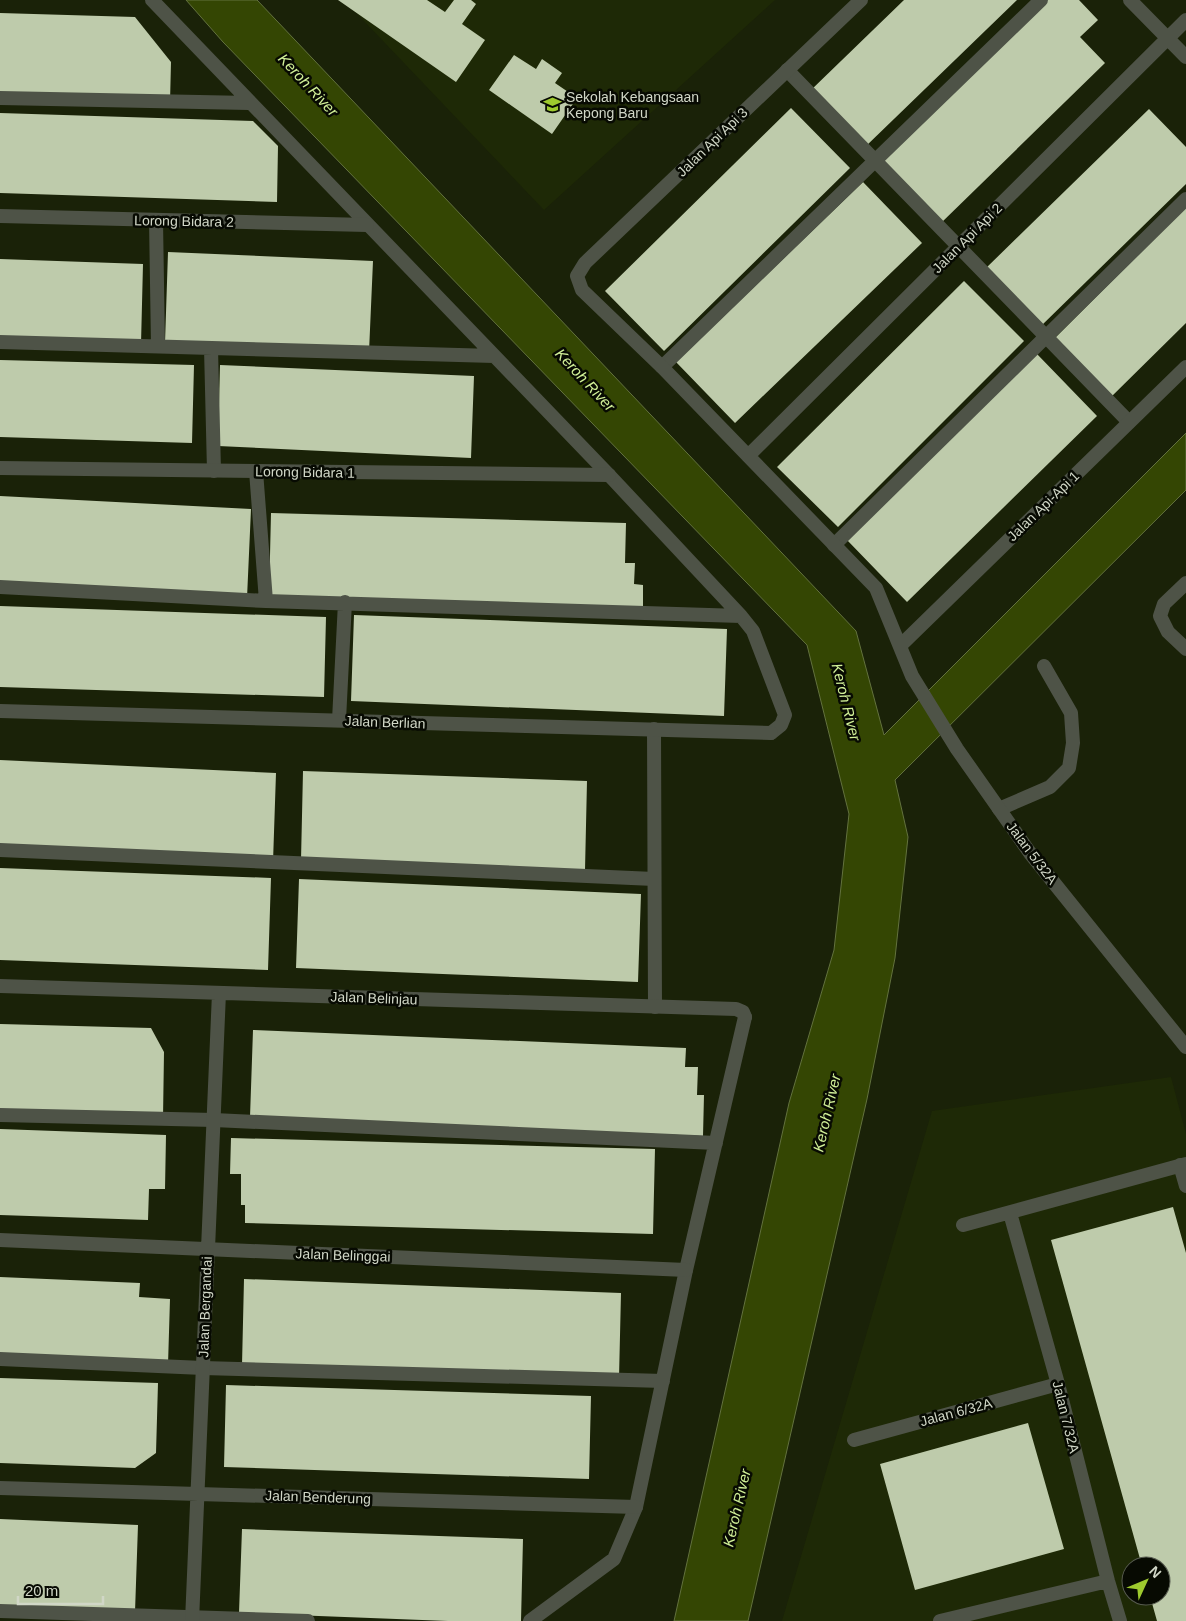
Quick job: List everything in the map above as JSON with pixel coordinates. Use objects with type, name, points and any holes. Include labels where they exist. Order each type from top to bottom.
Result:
[{"type":"street","points":[[152,0],[249,104],[609,475],[741,616]]},
{"type":"street","name":"Jalan Api Api 3","points":[[582,290],[577,276],[585,263],[860,0]]},
{"type":"street","points":[[662,367],[1041,0]]},
{"type":"street","points":[[1130,0],[1186,57]]},
{"type":"street","name":"Jalan Api Api 2","points":[[748,456],[1186,20]]},
{"type":"street","points":[[787,70],[1130,422]]},
{"type":"street","points":[[0,98],[249,104]]},
{"type":"street","points":[[834,545],[1186,199]]},
{"type":"street","name":"Lorong Bidara 2","points":[[0,216],[368,225]]},
{"type":"street","points":[[156,220],[158,346]]},
{"type":"street","name":"Jalan 5/32A","points":[[582,290],[662,367],[876,588],[901,645],[912,676],[957,749],[1030,853],[1186,1047]]},
{"type":"street","points":[[0,342],[494,356]]},
{"type":"street","points":[[211,348],[214,470]]},
{"type":"street","name":"Jalan Api-Api 1","points":[[901,645],[1186,367]]},
{"type":"street","name":"Lorong Bidara 1","points":[[0,468],[609,475]]},
{"type":"street","points":[[256,471],[266,601]]},
{"type":"street","points":[[1186,583],[1164,604],[1160,616],[1168,632],[1186,649]]},
{"type":"street","points":[[0,587],[266,601],[741,616]]},
{"type":"street","points":[[339,720],[345,602]]},
{"type":"street","name":"Jalan Berlian","points":[[0,711],[770,733],[781,725],[785,715],[753,631],[741,616]]},
{"type":"street","points":[[999,809],[1050,787],[1069,768],[1074,743],[1071,713],[1044,666]]},
{"type":"street","points":[[654,729],[655,1007]]},
{"type":"street","points":[[0,850],[654,879]]},
{"type":"street","name":"Jalan Belinjau","points":[[0,986],[736,1010],[743,1012],[744,1017],[716,1143]]},
{"type":"street","name":"Jalan Bergandai","points":[[192,1620],[219,993]]},
{"type":"street","points":[[0,1115],[214,1120],[716,1143],[686,1270],[636,1506],[614,1559],[530,1621]]},
{"type":"street","points":[[963,1225],[1183,1165],[1186,1186]]},
{"type":"street","name":"Jalan 7/32A","points":[[1010,1213],[1058,1384],[1120,1621]]},
{"type":"street","name":"Jalan Belinggai","points":[[0,1240],[686,1270]]},
{"type":"street","points":[[0,1359],[203,1368],[663,1382]]},
{"type":"street","name":"Jalan 6/32A","points":[[854,1440],[1058,1384]]},
{"type":"street","name":"Jalan Benderung","points":[[0,1488],[636,1506]]},
{"type":"street","points":[[940,1621],[1108,1581]]},
{"type":"street","points":[[0,1611],[192,1620],[308,1621]]},
{"type":"shaded area","name":"Sekolah Kebangsaan Kepong Baru","points":[[344,0],[775,0],[544,210]]},
{"type":"shaded area","points":[[1171,1077],[1186,1134],[1186,1621],[782,1621],[932,1111]]},
{"type":"water","name":"Keroh River","points":[[186,0],[257,0],[856,631],[884,735],[1186,433],[1186,490],[895,780],[908,837],[895,958],[867,1099],[748,1621],[674,1621],[789,1103],[834,950],[849,814],[807,645],[223,42]]},
{"type":"building","points":[[338,0],[427,0],[445,12],[454,0],[471,0],[476,4],[462,24],[485,40],[456,82]]},
{"type":"building","points":[[904,0],[1017,0],[864,148],[810,91]]},
{"type":"building","points":[[1047,0],[1079,0],[1098,20],[1080,37],[1105,63],[940,224],[880,163]]},
{"type":"building","points":[[0,13],[135,17],[171,62],[170,102],[0,96]]},
{"type":"building","points":[[514,55],[536,69],[542,59],[562,73],[555,83],[577,98],[552,134],[489,90]]},
{"type":"building","points":[[791,108],[850,168],[664,351],[605,291]]},
{"type":"building","points":[[1149,109],[1186,147],[1186,184],[1040,327],[984,270]]},
{"type":"building","points":[[0,113],[253,121],[278,146],[277,202],[0,193]]},
{"type":"building","points":[[863,182],[922,243],[735,423],[676,362]]},
{"type":"building","points":[[1186,207],[1186,323],[1110,398],[1053,340]]},
{"type":"building","points":[[168,252],[373,261],[369,352],[165,343]]},
{"type":"building","points":[[0,259],[143,264],[141,344],[0,340]]},
{"type":"building","points":[[964,281],[1024,341],[838,527],[777,467]]},
{"type":"building","points":[[1037,354],[1097,416],[907,602],[847,540]]},
{"type":"building","points":[[0,360],[194,365],[192,443],[0,437]]},
{"type":"building","points":[[220,365],[474,376],[471,458],[218,446]]},
{"type":"building","points":[[0,496],[251,509],[247,598],[0,585]]},
{"type":"building","points":[[271,513],[626,523],[625,563],[635,563],[634,584],[643,585],[643,609],[269,598]]},
{"type":"building","points":[[0,606],[326,617],[324,697],[0,687]]},
{"type":"building","points":[[354,615],[727,629],[724,716],[351,701]]},
{"type":"building","points":[[0,760],[276,773],[273,862],[0,849]]},
{"type":"building","points":[[303,771],[587,781],[585,870],[301,860]]},
{"type":"building","points":[[0,868],[271,878],[268,970],[0,960]]},
{"type":"building","points":[[299,879],[641,894],[638,982],[296,968]]},
{"type":"building","points":[[0,1024],[151,1028],[164,1052],[163,1118],[0,1113]]},
{"type":"building","points":[[253,1030],[686,1048],[685,1067],[698,1067],[697,1095],[704,1095],[703,1136],[250,1117]]},
{"type":"building","points":[[0,1129],[166,1135],[165,1189],[149,1189],[148,1220],[0,1215]]},
{"type":"building","points":[[231,1138],[655,1149],[653,1234],[245,1223],[245,1205],[241,1205],[241,1174],[230,1174]]},
{"type":"building","points":[[1173,1207],[1186,1253],[1186,1621],[1157,1621],[1153,1606],[1171,1606],[1171,1556],[1139,1556],[1051,1240]]},
{"type":"building","points":[[0,1277],[140,1283],[139,1297],[170,1299],[168,1365],[0,1357]]},
{"type":"building","points":[[244,1279],[621,1293],[619,1378],[242,1365]]},
{"type":"building","points":[[0,1378],[158,1383],[156,1453],[135,1468],[0,1463]]},
{"type":"building","points":[[226,1385],[591,1396],[589,1479],[224,1467]]},
{"type":"building","points":[[1028,1423],[1064,1549],[915,1590],[880,1464]]},
{"type":"building","points":[[0,1519],[138,1525],[135,1612],[0,1606]]},
{"type":"building","points":[[242,1529],[523,1539],[521,1621],[448,1621],[239,1613]]},
{"type":"place","name":"Sekolah Kebangsaan Kepong Baru","points":[[552,105]]}]
